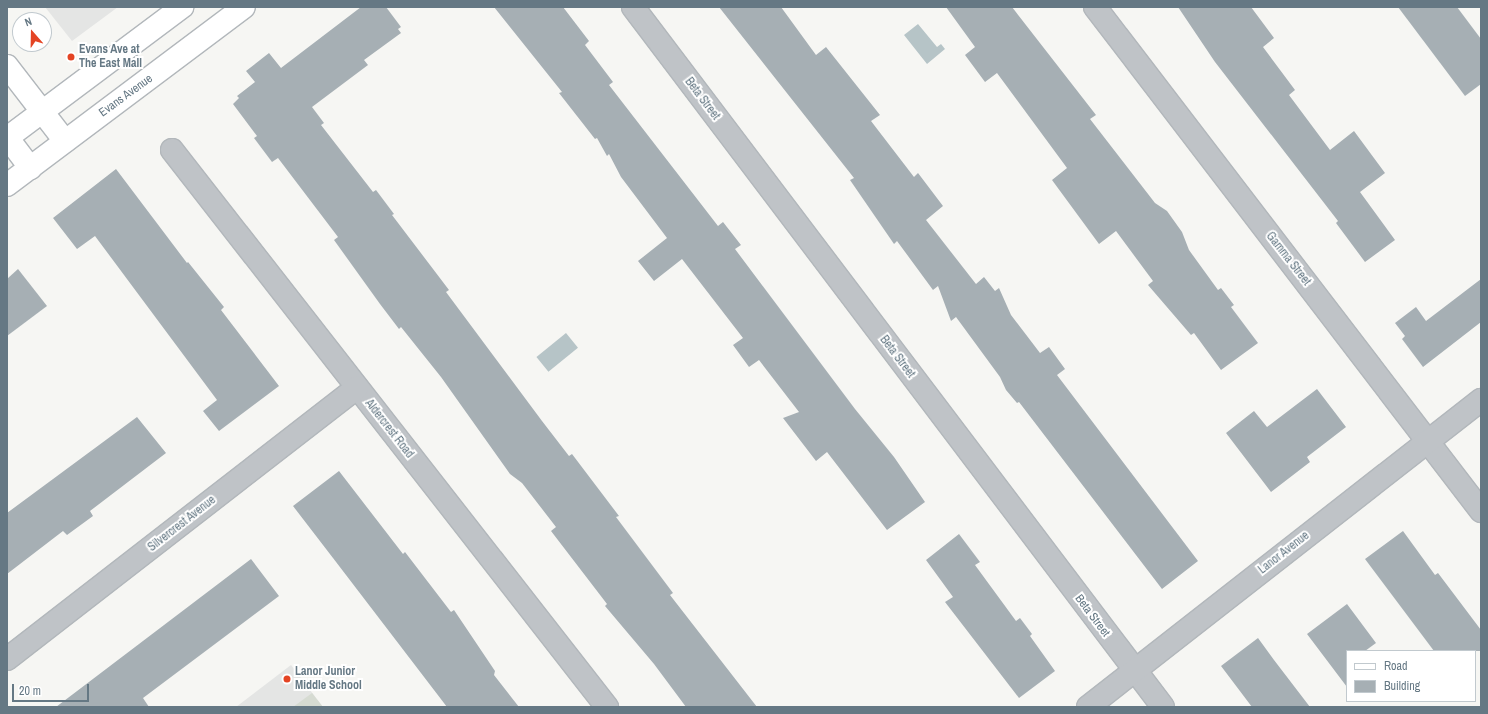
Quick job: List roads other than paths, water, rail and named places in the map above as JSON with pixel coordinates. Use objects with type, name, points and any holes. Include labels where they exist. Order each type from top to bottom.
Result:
[{"type":"main road","points":[[30,168],[7,138],[182,7]]},
{"type":"main road","name":"Evans Avenue","points":[[7,185],[244,7]]},
{"type":"main road","points":[[7,66],[65,141]]},
{"type":"street","name":"Beta Street","points":[[633,7],[1134,671],[1163,707]]},
{"type":"street","name":"Gamma Street","points":[[1095,7],[1481,511]]},
{"type":"street","name":"Aldercrest Road","points":[[172,150],[356,388],[607,707]]},
{"type":"street","name":"Silvercrest Avenue","points":[[7,660],[356,388]]},
{"type":"street","name":"Lanor Avenue","points":[[1088,707],[1481,400]]},
{"type":"place","name":"Evans Ave at The East Mall","points":[[71,57]]},
{"type":"place","name":"Lanor Junior Middle School","points":[[287,679]]}]
